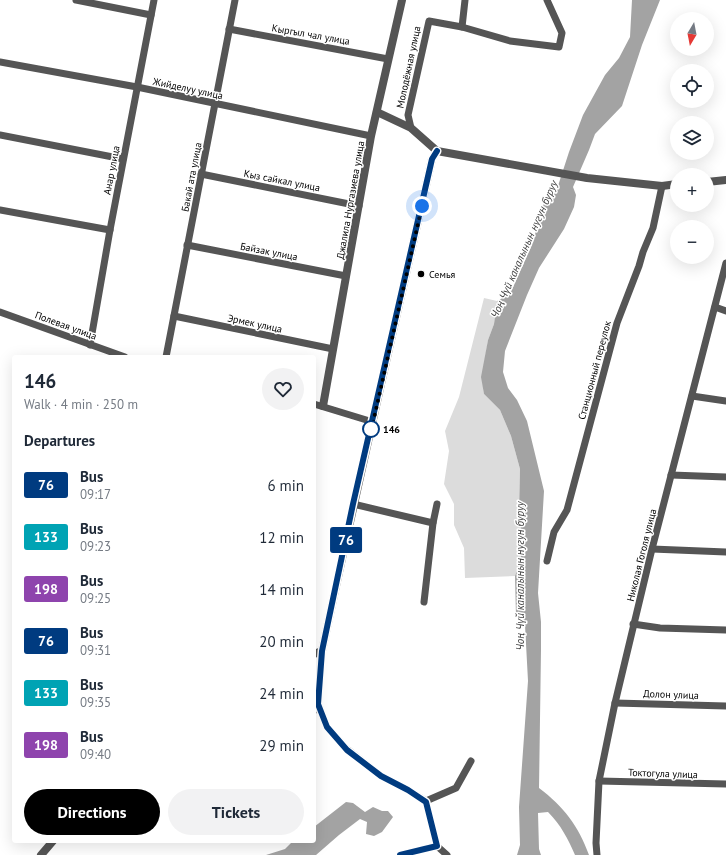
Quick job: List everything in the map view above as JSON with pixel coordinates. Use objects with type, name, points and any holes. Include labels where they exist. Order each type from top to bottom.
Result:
[{"type":"street","points":[[76,0],[150,15]]},
{"type":"street","name":"Анар улица","points":[[90,345],[123,159],[154,0]]},
{"type":"street","name":"Бакай ата улица","points":[[166,355],[235,0]]},
{"type":"street","name":"Джалила Нургазиева улица","points":[[323,406],[371,136],[402,0]]},
{"type":"street","points":[[462,27],[465,0]]},
{"type":"street","name":"Молодёжная улица","points":[[411,128],[408,115],[429,21],[462,27],[510,41],[559,47],[562,33],[547,0]]},
{"type":"street","name":"Кыргыл чал улица","points":[[229,29],[388,59]]},
{"type":"street","name":"Жийделуу улица","points":[[0,62],[137,87],[371,136]]},
{"type":"street","points":[[377,112],[411,128],[437,151],[587,178],[662,186],[670,185]]},
{"type":"street","points":[[0,135],[123,159]]},
{"type":"street","points":[[437,151],[432,159],[353,504],[322,651],[317,709],[327,727],[347,750],[381,776],[408,790],[426,802],[437,846],[447,855]]},
{"type":"street","name":"Кыз сайкал улица","points":[[201,174],[359,206]]},
{"type":"street","points":[[714,181],[726,180]]},
{"type":"street","name":"Станционный переулок","points":[[547,560],[554,532],[567,510],[616,323],[640,266],[643,252],[653,228],[662,186]]},
{"type":"street","points":[[0,210],[110,230]]},
{"type":"street","name":"Байзак улица","points":[[188,245],[346,276]]},
{"type":"street","name":"Николая Гоголя улица","points":[[597,855],[596,843],[599,781],[614,703],[726,263]]},
{"type":"street","points":[[715,307],[726,311]]},
{"type":"street","name":"Полевая улица","points":[[0,312],[119,355]]},
{"type":"street","name":"Эрмек улица","points":[[174,316],[333,349]]},
{"type":"street","points":[[692,396],[726,401]]},
{"type":"street","points":[[316,404],[373,422]]},
{"type":"street","points":[[671,475],[726,476]]},
{"type":"street","points":[[353,504],[433,523]]},
{"type":"street","points":[[424,602],[433,523],[437,504]]},
{"type":"street","points":[[652,549],[726,552]]},
{"type":"street","points":[[633,624],[660,628],[726,630]]},
{"type":"street","points":[[316,653],[322,651]]},
{"type":"street","name":"Долон улица","points":[[614,703],[726,706]]},
{"type":"street","points":[[426,802],[456,788],[471,761]]},
{"type":"street","name":"Токтогула улица","points":[[599,781],[726,784]]},
{"type":"street","points":[[41,855],[51,843]]},
{"type":"street","points":[[400,855],[437,846]]},
{"type":"shaded area","points":[[484,298],[497,301],[494,324],[488,340],[482,377],[484,394],[500,410],[511,436],[520,469],[519,512],[521,559],[515,576],[465,578],[464,548],[454,525],[454,504],[444,484],[449,451],[445,431],[459,397]]},
{"type":"water","name":"Чоң Чүй каналынын нугун буруу","points":[[632,0],[660,0],[642,45],[622,106],[595,134],[573,187],[576,195],[574,207],[564,229],[539,268],[505,351],[503,372],[508,388],[517,400],[527,421],[544,491],[538,593],[541,622],[539,788],[556,802],[569,817],[585,844],[589,855],[575,855],[564,832],[548,812],[538,813],[539,849],[541,855],[517,855],[520,845],[519,807],[528,681],[525,625],[516,616],[515,576],[521,559],[519,512],[520,469],[511,436],[500,410],[484,394],[481,377],[488,340],[494,324],[497,301],[510,294],[532,245],[545,199],[556,192],[583,115],[605,75],[619,58],[630,37]]},
{"type":"water","points":[[346,802],[353,803],[365,812],[373,807],[382,811],[388,811],[393,817],[382,832],[374,836],[366,834],[367,822],[360,819],[316,855],[266,855],[285,849],[291,843],[316,843],[316,825]]},
{"type":"bus line","name":"76","points":[[400,855],[437,846],[426,802],[408,790],[381,776],[347,750],[327,727],[318,704],[322,651],[353,504],[432,159],[437,151]]},
{"type":"place","name":"Семья","points":[[421,274]]},
{"type":"place","name":"146","points":[[371,429]]},
{"type":"route","points":[[371,429],[370,436],[422,206]]}]
